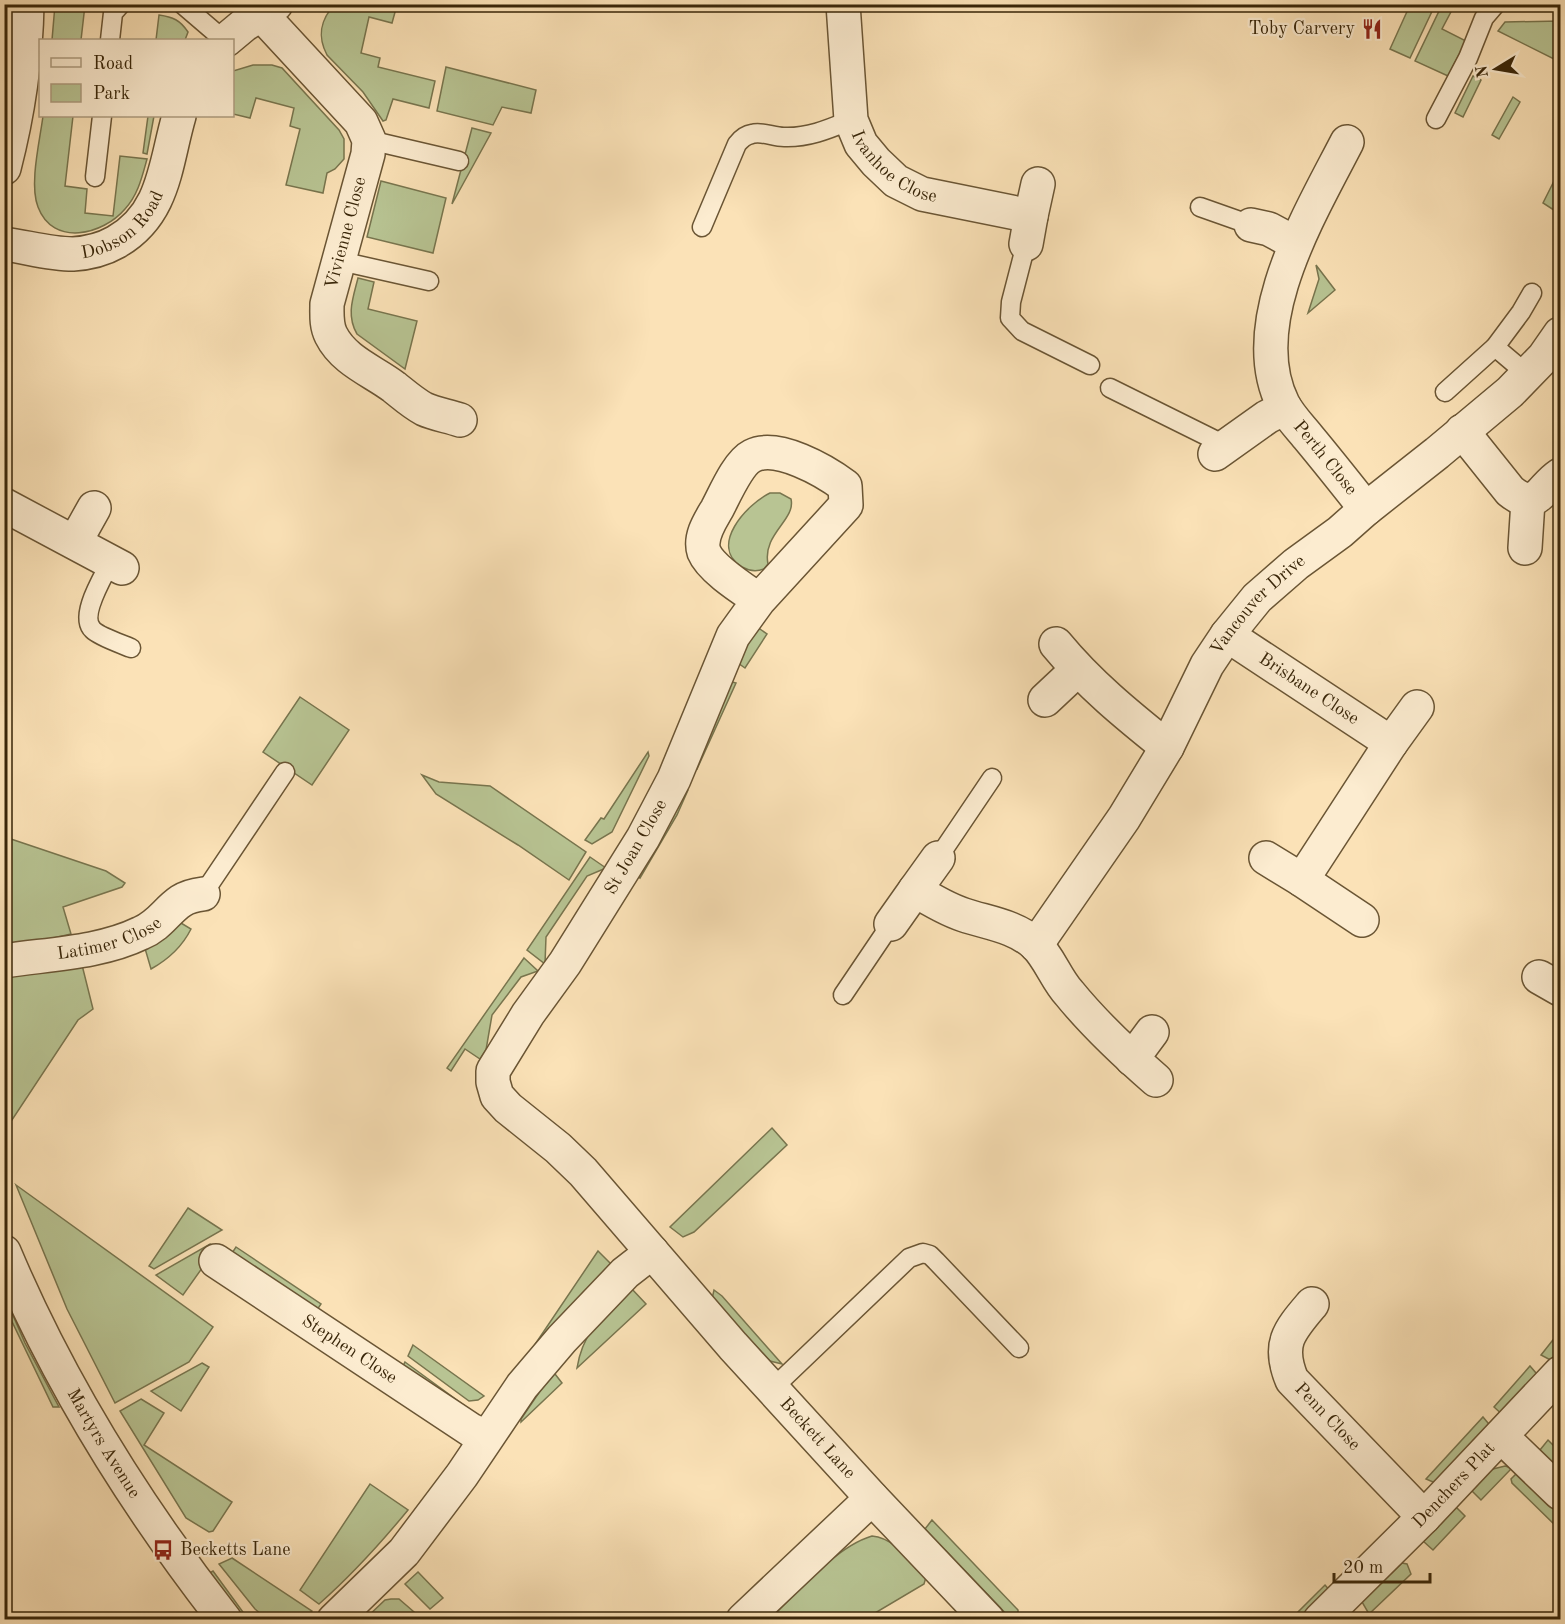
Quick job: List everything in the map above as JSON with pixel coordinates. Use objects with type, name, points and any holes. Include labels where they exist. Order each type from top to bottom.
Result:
[{"type":"street","points":[[4,168],[17,114],[26,49],[27,4]]},
{"type":"street","name":"Ivanhoe Close","points":[[843,4],[851,120],[861,144],[896,181],[922,194],[1028,230]]},
{"type":"street","points":[[226,39],[268,9],[361,122],[369,140]]},
{"type":"street","name":"Dobson Road","points":[[4,244],[75,254],[101,250],[128,235],[150,213],[163,180],[179,117]]},
{"type":"street","name":"Vivienne Close","points":[[369,140],[368,154],[327,304],[326,322],[331,335],[342,351],[361,366],[426,410],[460,420]]},
{"type":"street","name":"Perth Close","points":[[1347,142],[1296,243],[1275,310],[1270,336],[1271,364],[1275,388],[1285,408],[1366,508]]},
{"type":"street","points":[[1028,230],[1038,184]]},
{"type":"street","points":[[1251,225],[1269,229],[1296,243]]},
{"type":"street","name":"Vancouver Drive","points":[[1036,945],[1125,818],[1167,747],[1207,665],[1227,635],[1257,598],[1528,375],[1560,334]]},
{"type":"street","name":"Perth Close","points":[[1221,450],[1267,417],[1285,408]]},
{"type":"street","points":[[1462,431],[1518,498],[1528,501],[1537,498],[1560,474]]},
{"type":"street","name":"St Joan Close","points":[[493,1082],[493,1071],[528,1014],[565,963],[643,838],[674,779],[733,636],[759,600],[846,505],[845,486],[830,475],[780,453],[767,452],[752,456],[741,466],[708,524],[703,539],[704,552],[718,569],[759,600]]},
{"type":"street","points":[[1524,548],[1528,501]]},
{"type":"street","points":[[4,505],[117,564]]},
{"type":"street","points":[[75,542],[94,508]]},
{"type":"street","name":"Brisbane Close","points":[[1227,635],[1390,743]]},
{"type":"street","points":[[1056,644],[1077,670],[1103,695],[1167,747]]},
{"type":"street","points":[[1044,700],[1077,670]]},
{"type":"street","points":[[1302,880],[1390,743],[1417,707]]},
{"type":"street","points":[[891,924],[938,858]]},
{"type":"street","points":[[1266,858],[1362,920]]},
{"type":"street","points":[[915,890],[939,905],[999,924],[1036,945],[1067,991],[1100,1028],[1156,1080]]},
{"type":"street","name":"Latimer Close","points":[[4,961],[93,948],[124,940],[143,933],[160,922],[181,900],[203,894]]},
{"type":"street","points":[[1132,1059],[1152,1032]]},
{"type":"street","name":"Beckett Lane","points":[[493,1082],[498,1096],[507,1108],[558,1148],[583,1172],[772,1389],[988,1620]]},
{"type":"street","name":"Martyrs Avenue","points":[[4,1252],[51,1355],[138,1503],[177,1559],[225,1620]]},
{"type":"street","points":[[334,1620],[404,1552],[462,1475],[522,1386],[562,1339],[625,1273],[652,1252]]},
{"type":"street","name":"Stephen Close","points":[[216,1261],[471,1430],[486,1437]]},
{"type":"street","name":"Penn Close","points":[[1312,1304],[1296,1323],[1286,1342],[1285,1363],[1292,1380],[1424,1517]]},
{"type":"street","name":"Denchers Plat","points":[[1320,1620],[1424,1517],[1560,1373]]},
{"type":"street","points":[[1501,1436],[1560,1493]]},
{"type":"street","points":[[743,1620],[872,1498]]},
{"type":"lane","points":[[110,39],[114,13],[121,4]]},
{"type":"lane","points":[[182,4],[224,39]]},
{"type":"lane","points":[[1436,119],[1468,58],[1484,18],[1496,4]]},
{"type":"lane","points":[[95,177],[102,117]]},
{"type":"lane","points":[[702,227],[737,144],[743,137],[752,133],[777,137],[815,134],[851,120]]},
{"type":"lane","points":[[369,140],[459,162]]},
{"type":"lane","points":[[1200,207],[1251,225]]},
{"type":"lane","points":[[1028,230],[1011,302],[1011,318],[1022,331],[1090,365]]},
{"type":"lane","points":[[340,261],[429,281]]},
{"type":"lane","points":[[1445,392],[1495,347],[1532,293]]},
{"type":"lane","points":[[1495,347],[1528,375]]},
{"type":"lane","points":[[1110,388],[1221,450]]},
{"type":"lane","points":[[117,564],[91,603],[88,613],[89,623],[93,630],[132,648]]},
{"type":"lane","points":[[203,894],[285,772]]},
{"type":"lane","points":[[938,858],[992,778]]},
{"type":"lane","points":[[843,995],[891,924]]},
{"type":"lane","points":[[772,1389],[909,1258],[923,1253],[936,1261],[1019,1348]]},
{"type":"green space","points":[[335,4],[397,5],[392,23],[369,17],[361,53],[380,58],[378,67],[435,81],[429,108],[393,99],[386,120],[383,121],[363,92],[327,55],[324,48],[321,35],[323,22]]},
{"type":"green space","points":[[55,5],[85,5],[81,39],[52,39]]},
{"type":"green space","points":[[1410,5],[1435,5],[1410,58],[1390,49]]},
{"type":"green space","points":[[1442,5],[1453,8],[1442,29],[1466,41],[1448,76],[1415,61]]},
{"type":"green space","points":[[159,15],[179,22],[188,32],[185,39],[156,39]]},
{"type":"green space","points":[[1560,21],[1560,62],[1498,31],[1505,22]]},
{"type":"green space","points":[[253,65],[272,65],[282,68],[339,130],[344,139],[344,159],[335,169],[327,173],[323,193],[286,185],[300,129],[290,126],[294,108],[256,98],[250,118],[234,114],[234,71]]},
{"type":"green space","points":[[446,67],[536,90],[531,113],[502,107],[493,125],[437,111]]},
{"type":"green space","points":[[1473,76],[1481,80],[1463,117],[1455,113]]},
{"type":"green space","points":[[1513,97],[1520,102],[1499,139],[1492,135]]},
{"type":"green space","points":[[43,117],[73,117],[65,186],[87,189],[85,213],[113,216],[120,156],[147,159],[133,198],[116,218],[92,230],[79,233],[66,232],[55,228],[45,220],[38,207],[35,174]]},
{"type":"green space","points":[[148,117],[154,117],[147,154],[143,153]]},
{"type":"green space","points":[[472,128],[491,133],[452,204]]},
{"type":"green space","points":[[1560,169],[1560,214],[1543,203]]},
{"type":"green space","points":[[381,181],[446,198],[433,253],[367,237]]},
{"type":"green space","points":[[1316,265],[1335,290],[1308,313],[1319,279]]},
{"type":"green space","points":[[358,278],[374,282],[368,309],[417,321],[405,369],[357,334],[351,313]]},
{"type":"green space","points":[[770,493],[780,493],[791,499],[791,507],[770,544],[767,553],[768,564],[764,569],[758,571],[750,570],[742,567],[732,558],[729,548],[730,537],[735,526],[751,506]]},
{"type":"green space","points":[[757,627],[767,634],[745,668],[738,663]]},
{"type":"green space","points":[[728,681],[736,683],[697,769],[692,765]]},
{"type":"green space","points":[[300,697],[349,730],[312,785],[263,752]]},
{"type":"green space","points":[[648,752],[649,756],[612,832],[592,844],[585,840],[601,818],[604,819]]},
{"type":"green space","points":[[422,775],[439,782],[490,786],[586,852],[569,880],[436,794]]},
{"type":"green space","points":[[683,787],[688,790],[677,815],[640,878],[634,873]]},
{"type":"green space","points":[[5,837],[106,871],[125,883],[122,887],[63,907],[71,934],[5,949]]},
{"type":"green space","points":[[590,857],[606,868],[587,876],[546,937],[545,964],[527,950]]},
{"type":"green space","points":[[176,920],[191,929],[174,952],[151,969],[144,945]]},
{"type":"green space","points":[[524,958],[538,971],[521,977],[492,1015],[486,1050],[480,1059],[465,1049],[451,1071],[447,1068]]},
{"type":"green space","points":[[81,961],[93,1009],[78,1020],[5,1128],[5,976]]},
{"type":"green space","points":[[772,1128],[787,1145],[694,1232],[683,1237],[670,1227]]},
{"type":"green space","points":[[16,1185],[213,1327],[189,1362],[115,1403],[67,1309]]},
{"type":"green space","points":[[188,1208],[222,1230],[154,1269],[149,1266]]},
{"type":"green space","points":[[210,1244],[217,1247],[183,1295],[156,1275]]},
{"type":"green space","points":[[236,1247],[321,1304],[315,1313],[230,1256]]},
{"type":"green space","points":[[598,1251],[616,1269],[513,1377]]},
{"type":"green space","points":[[631,1288],[646,1304],[577,1368],[584,1343],[596,1324]]},
{"type":"green space","points":[[714,1290],[722,1296],[782,1364],[770,1361],[712,1299]]},
{"type":"green space","points":[[5,1297],[25,1343],[59,1407],[53,1407],[5,1307]]},
{"type":"green space","points":[[1560,1331],[1560,1357],[1556,1363],[1541,1355]]},
{"type":"green space","points":[[413,1345],[484,1396],[478,1400],[469,1401],[408,1356]]},
{"type":"green space","points":[[405,1362],[465,1406],[463,1411],[403,1366]]},
{"type":"green space","points":[[202,1363],[209,1367],[181,1411],[151,1391]]},
{"type":"green space","points":[[1530,1366],[1539,1380],[1505,1417],[1494,1407]]},
{"type":"green space","points":[[555,1374],[562,1383],[521,1422],[551,1375]]},
{"type":"green space","points":[[141,1399],[164,1413],[144,1445],[232,1502],[213,1531],[209,1532],[186,1518],[120,1411]]},
{"type":"green space","points":[[1483,1417],[1493,1429],[1439,1482],[1426,1479]]},
{"type":"green space","points":[[1548,1440],[1560,1452],[1560,1474],[1542,1456],[1540,1450]]},
{"type":"green space","points":[[1505,1466],[1512,1468],[1481,1500],[1471,1490],[1489,1470]]},
{"type":"green space","points":[[1519,1471],[1560,1508],[1560,1530],[1512,1483],[1511,1479]]},
{"type":"green space","points":[[370,1484],[408,1510],[365,1559],[319,1604],[300,1590]]},
{"type":"green space","points":[[1456,1507],[1465,1516],[1433,1550],[1423,1541]]},
{"type":"green space","points":[[932,1520],[1018,1610],[1018,1614],[1010,1618],[925,1529]]},
{"type":"green space","points":[[872,1536],[888,1541],[902,1551],[926,1577],[924,1584],[865,1619],[769,1620],[831,1560],[844,1550]]},
{"type":"green space","points":[[232,1558],[312,1611],[303,1619],[267,1619],[255,1609],[219,1564]]},
{"type":"green space","points":[[1402,1563],[1407,1564],[1411,1574],[1369,1614],[1362,1602]]},
{"type":"green space","points":[[213,1571],[248,1619],[243,1619],[208,1574]]},
{"type":"green space","points":[[418,1572],[443,1598],[430,1609],[405,1584]]},
{"type":"green space","points":[[1325,1585],[1332,1593],[1311,1619],[1290,1620]]},
{"type":"green space","points":[[399,1599],[421,1618],[419,1620],[365,1619],[385,1600]]},
{"type":"place","name":"Toby Carvery","points":[[1372,29]]},
{"type":"place","name":"Becketts Lane","points":[[163,1550]]}]
